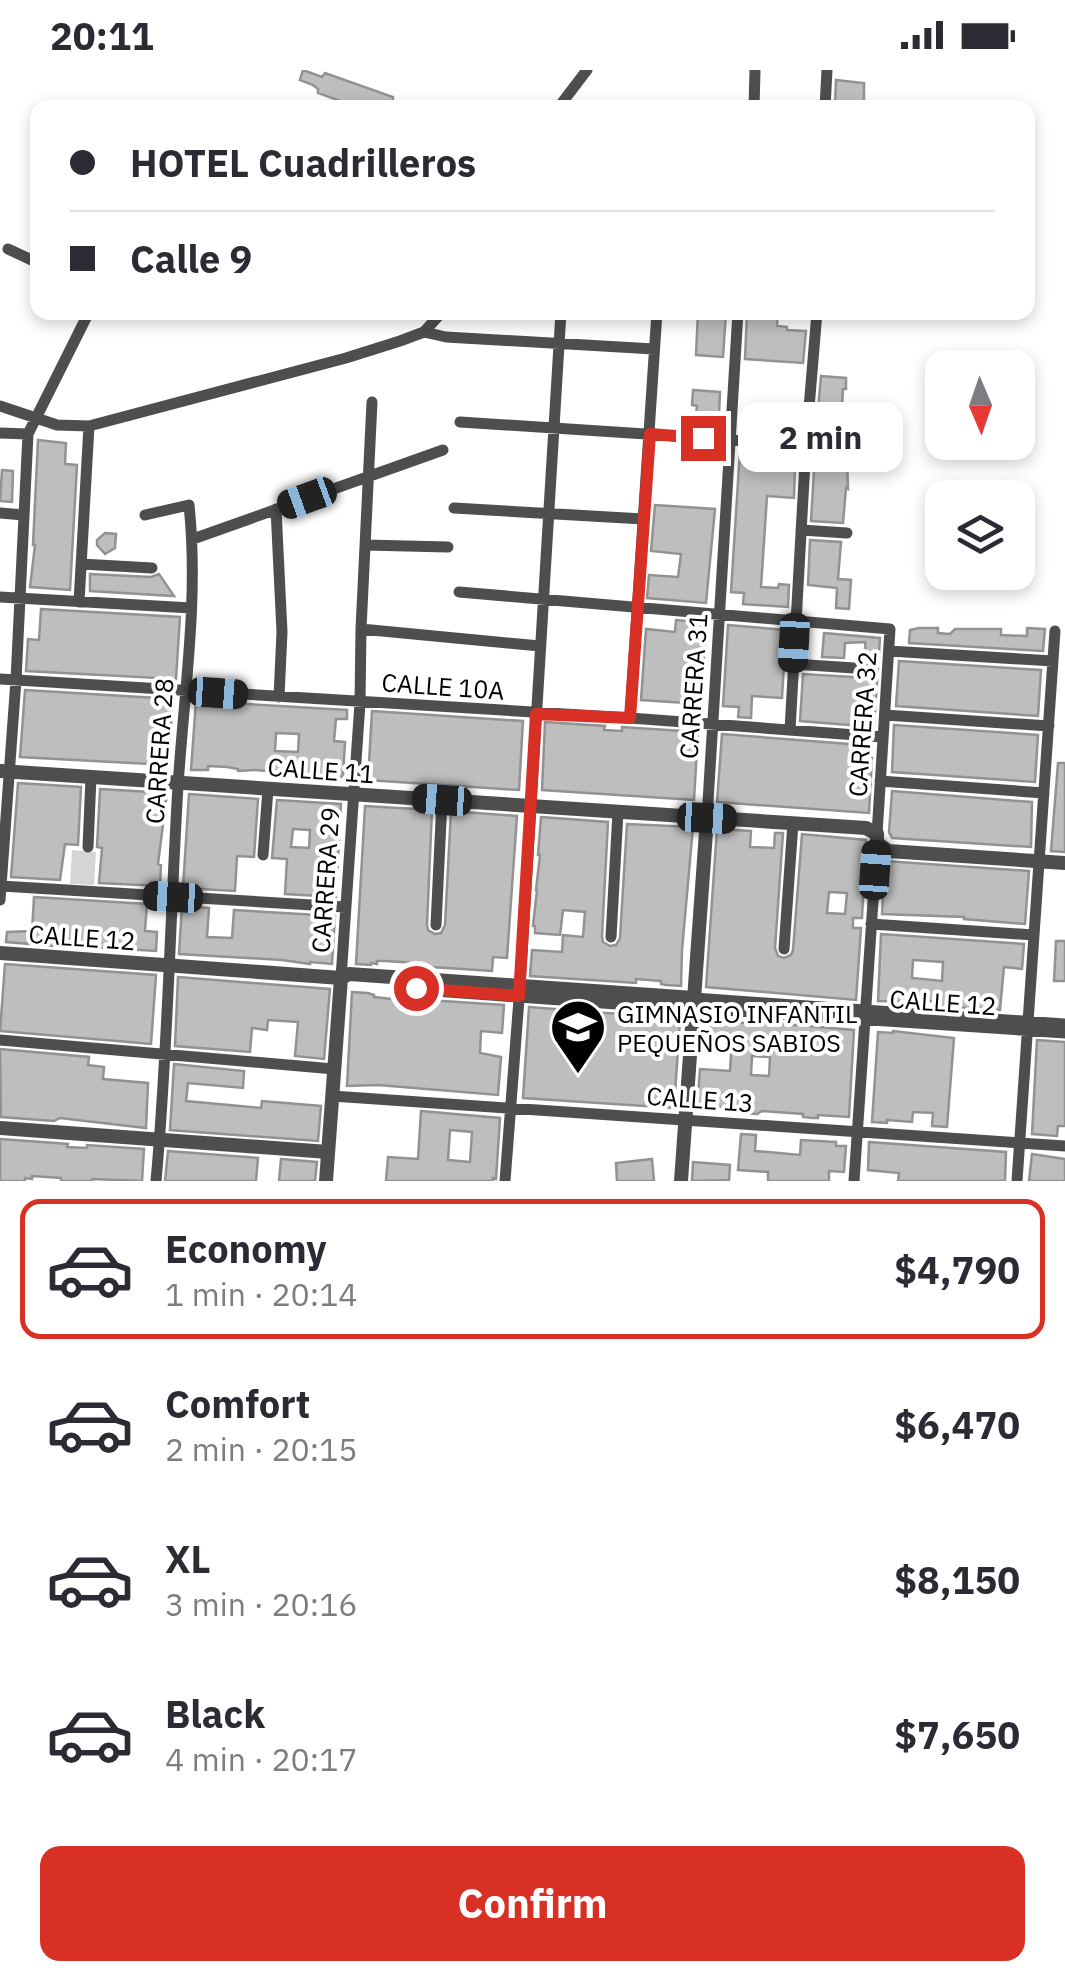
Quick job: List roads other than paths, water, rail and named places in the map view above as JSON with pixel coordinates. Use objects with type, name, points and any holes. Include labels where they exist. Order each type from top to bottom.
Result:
[{"type":"street","points":[[564,100],[587,70]]},
{"type":"street","points":[[754,100],[755,70]]},
{"type":"street","points":[[825,100],[827,70]]},
{"type":"street","points":[[8,249],[30,259]]},
{"type":"street","points":[[0,900],[4,772],[16,680],[28,434],[84,320]]},
{"type":"street","points":[[0,406],[58,425],[89,426],[346,358],[424,332],[435,320]]},
{"type":"street","points":[[505,1181],[561,320]]},
{"type":"street","points":[[630,718],[657,320]]},
{"type":"street","name":"CARRERA 31","points":[[681,1181],[714,724],[737,320]]},
{"type":"street","points":[[790,730],[816,320]]},
{"type":"street","points":[[424,332],[446,337],[654,350]]},
{"type":"street","name":"CARRERA 29","points":[[326,1181],[360,703],[372,402]]},
{"type":"street","points":[[460,422],[846,447]]},
{"type":"street","points":[[79,602],[89,426]]},
{"type":"street","points":[[0,432],[28,434]]},
{"type":"street","points":[[193,539],[442,450]]},
{"type":"street","name":"CARRERA 28","points":[[145,514],[189,505],[193,539],[156,1181]]},
{"type":"street","points":[[454,508],[644,519]]},
{"type":"street","points":[[276,510],[282,632],[279,697]]},
{"type":"street","points":[[0,513],[24,515]]},
{"type":"street","points":[[801,530],[847,534]]},
{"type":"street","points":[[366,546],[448,547]]},
{"type":"street","points":[[81,564],[152,568]]},
{"type":"street","points":[[459,592],[796,621]]},
{"type":"street","points":[[0,597],[192,608]]},
{"type":"street","name":"CARRERA 32","points":[[796,621],[890,629],[854,1181]]},
{"type":"street","points":[[361,628],[540,646]]},
{"type":"street","points":[[1017,1181],[1055,631]]},
{"type":"street","points":[[889,651],[1053,661]]},
{"type":"street","points":[[793,664],[854,668]]},
{"type":"street","name":"CALLE 10A","points":[[0,679],[630,718],[884,738]]},
{"type":"street","points":[[1051,697],[1065,698]]},
{"type":"street","points":[[885,715],[1048,726]]},
{"type":"street","name":"CALLE 11","points":[[4,772],[866,828],[888,851],[1065,863]]},
{"type":"street","points":[[88,847],[91,777]]},
{"type":"street","points":[[880,781],[1044,792]]},
{"type":"street","points":[[263,855],[268,789]]},
{"type":"street","points":[[436,924],[442,800]]},
{"type":"street","points":[[612,937],[618,812]]},
{"type":"street","points":[[784,949],[793,823]]},
{"type":"street","points":[[1,886],[345,907]]},
{"type":"street","points":[[871,924],[1034,934]]},
{"type":"street","name":"CALLE 12","points":[[0,953],[340,978],[348,974],[519,991],[1028,1026],[1065,1033]]},
{"type":"street","name":"CALLE 12","points":[[1028,1026],[1065,1024]]},
{"type":"street","points":[[0,1040],[334,1068]]},
{"type":"street","name":"CALLE 13","points":[[332,1096],[1065,1146]]},
{"type":"street","points":[[0,1128],[328,1152]]},
{"type":"place","name":"GIMNASIO INFANTIL PEQUEÑOS SABIOS","points":[[578,1076]]}]
